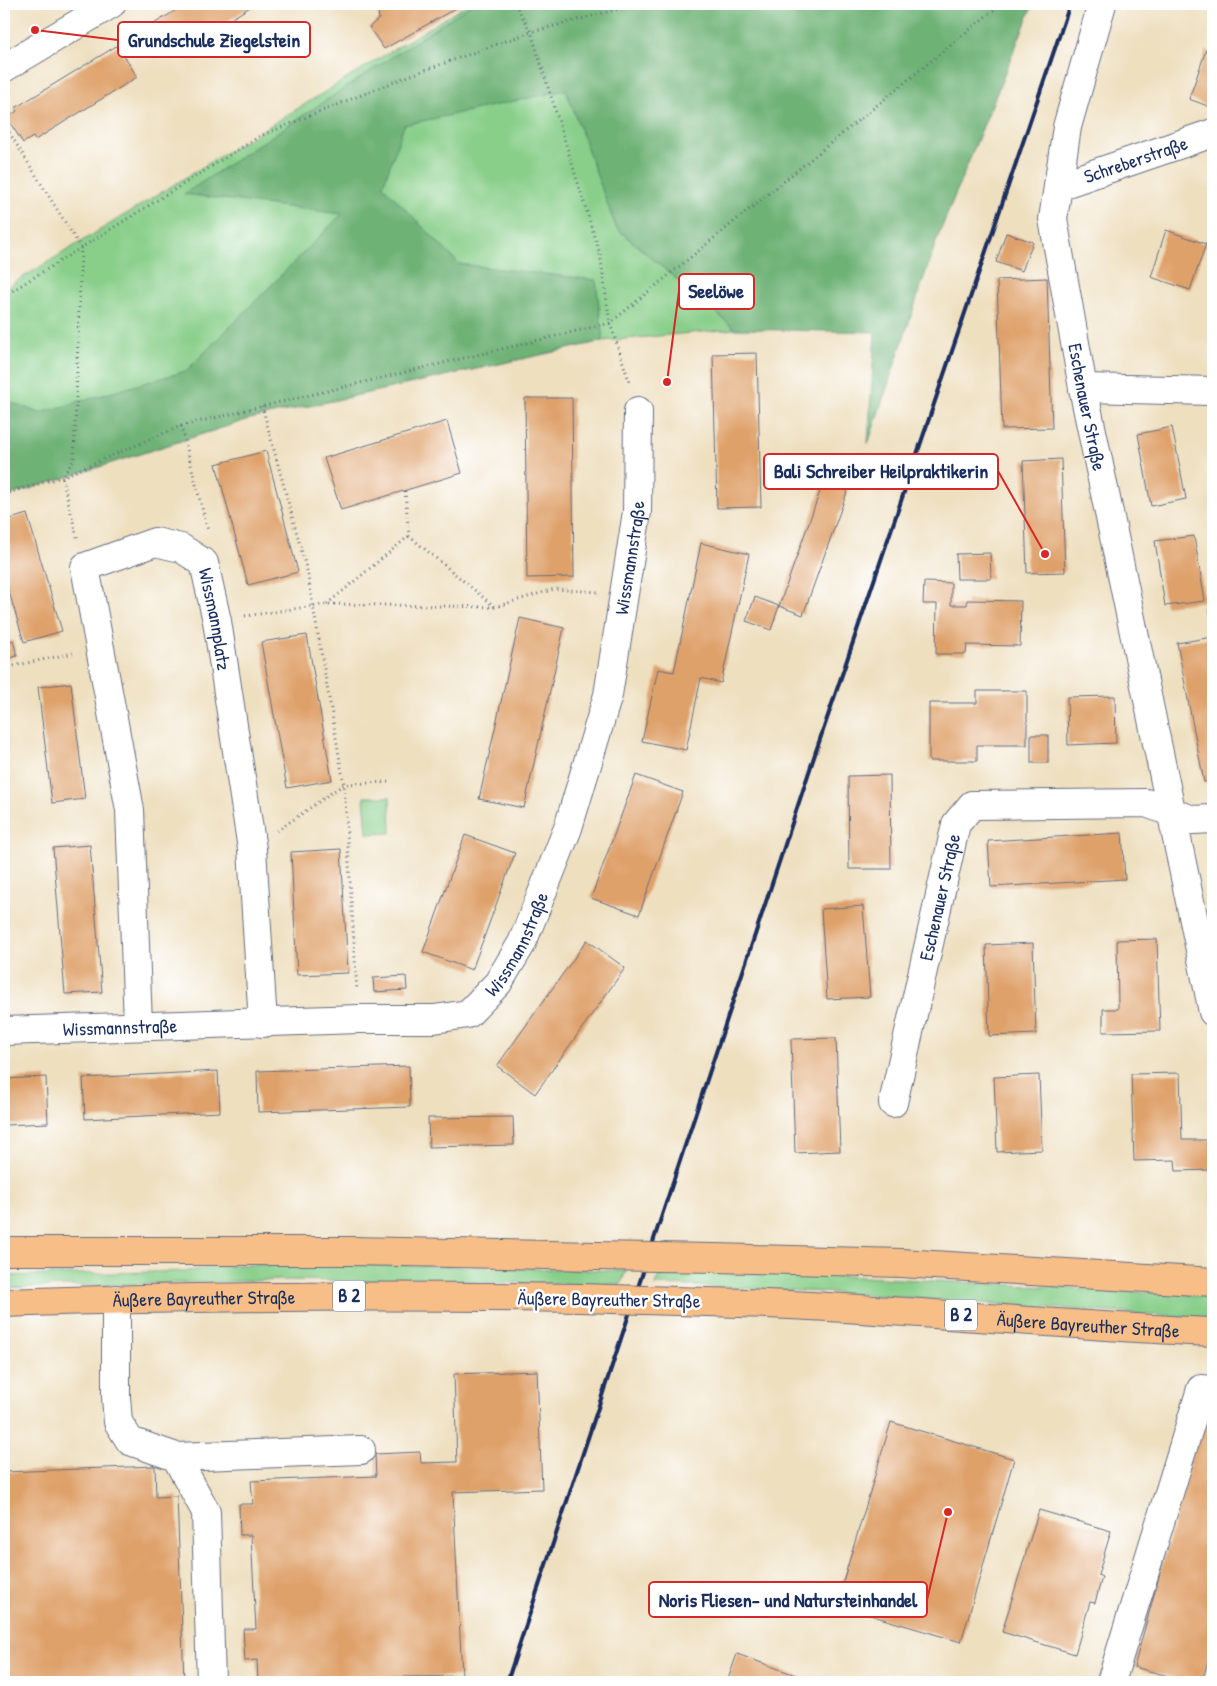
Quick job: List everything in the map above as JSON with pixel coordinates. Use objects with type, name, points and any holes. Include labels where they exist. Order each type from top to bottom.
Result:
[{"type":"main road","points":[[4,1251],[351,1251],[716,1258],[901,1263],[1213,1282]]},
{"type":"main road","name":"Äußere Bayreuther Straße","points":[[4,1303],[116,1299],[363,1295],[582,1298],[862,1308],[1123,1328],[1213,1332]]},
{"type":"street","points":[[4,68],[111,4]]},
{"type":"street","name":"Eschenauer Straße","points":[[1102,4],[1067,127],[1053,219],[1083,388],[1213,1012]]},
{"type":"street","name":"Schreberstraße","points":[[1058,186],[1213,132]]},
{"type":"street","points":[[1083,388],[1213,391]]},
{"type":"street","name":"Wissmannstraße","points":[[4,1031],[138,1025],[358,1019],[434,1019],[468,1014],[498,983],[522,943],[568,828],[608,695],[638,512],[638,411]]},
{"type":"street","name":"Wissmannplatz","points":[[85,567],[155,542],[181,548],[204,563],[217,621],[252,849],[262,1023]]},
{"type":"street","points":[[85,567],[130,810],[138,1025]]},
{"type":"street","name":"Eschenauer Straße","points":[[892,1103],[956,824],[972,805],[1146,803],[1170,812]]},
{"type":"street","points":[[1170,812],[1193,820],[1213,819]]},
{"type":"street","points":[[116,1299],[116,1397],[118,1422],[130,1441],[176,1457],[361,1450]]},
{"type":"street","points":[[1111,1682],[1200,1389],[1213,1390]]},
{"type":"street","points":[[176,1457],[206,1512],[212,1682]]},
{"type":"path","points":[[514,4],[530,32],[600,254],[610,323],[638,411]]},
{"type":"path","points":[[4,296],[260,136],[406,77],[530,32],[638,4]]},
{"type":"path","points":[[4,494],[62,477],[181,426],[610,323],[1001,4]]},
{"type":"path","points":[[4,124],[81,248],[74,460],[62,477],[85,567]]},
{"type":"path","points":[[262,406],[306,571],[344,784],[358,1019]]},
{"type":"path","points":[[181,426],[213,550],[204,563]]},
{"type":"path","points":[[405,490],[409,536],[495,607]]},
{"type":"path","points":[[327,604],[409,536]]},
{"type":"path","points":[[217,621],[327,604],[495,607],[554,589],[624,594]]},
{"type":"path","points":[[4,668],[101,648]]},
{"type":"path","points":[[252,849],[344,784],[390,782]]},
{"type":"green space","points":[[468,4],[1033,4],[937,239],[735,329],[603,341],[250,419],[4,497],[4,289]]},
{"type":"green space","points":[[472,4],[1033,4],[937,239],[868,444],[875,332],[735,329],[616,228],[566,90],[404,125],[383,186],[459,264],[596,280],[603,341],[250,419],[4,497],[4,400],[40,413],[186,371],[342,214],[184,194]]},
{"type":"green space","points":[[364,797],[390,797],[391,833],[367,834]]},
{"type":"green space","points":[[238,1265],[400,1265],[626,1271],[621,1284],[280,1280],[4,1288],[4,1276],[187,1271]]},
{"type":"green space","points":[[661,1271],[845,1276],[1213,1296],[1213,1319],[795,1290],[655,1285]]},
{"type":"building","points":[[186,4],[255,4],[171,56],[152,25]]},
{"type":"building","points":[[377,4],[463,4],[384,49],[369,27],[379,19]]},
{"type":"building","points":[[118,45],[137,77],[35,140],[33,137],[23,143],[7,118],[17,111],[15,108]]},
{"type":"building","points":[[1206,50],[1213,53],[1213,108],[1189,99]]},
{"type":"building","points":[[1166,230],[1206,244],[1190,290],[1151,277]]},
{"type":"building","points":[[1006,233],[1033,242],[1022,271],[996,262]]},
{"type":"building","points":[[1047,278],[1052,428],[1002,429],[997,280]]},
{"type":"building","points":[[757,353],[761,507],[717,508],[713,354]]},
{"type":"building","points":[[525,398],[572,398],[574,577],[527,578]]},
{"type":"building","points":[[447,421],[462,473],[341,510],[324,458]]},
{"type":"building","points":[[1172,427],[1186,499],[1151,506],[1138,434]]},
{"type":"building","points":[[266,451],[298,572],[248,585],[216,464]]},
{"type":"building","points":[[1061,459],[1065,572],[1027,573],[1023,461]]},
{"type":"building","points":[[827,472],[851,481],[803,615],[779,606]]},
{"type":"building","points":[[27,514],[62,631],[24,642],[4,575],[4,521]]},
{"type":"building","points":[[1194,536],[1205,601],[1165,606],[1155,541]]},
{"type":"building","points":[[701,543],[749,554],[721,683],[701,678],[686,750],[642,741],[658,669],[674,672]]},
{"type":"building","points":[[990,553],[991,579],[957,579],[956,554]]},
{"type":"building","points":[[924,582],[951,583],[951,605],[967,605],[967,600],[1021,601],[1020,646],[967,645],[966,654],[936,654],[937,604],[923,604]]},
{"type":"building","points":[[755,597],[779,606],[771,630],[746,621]]},
{"type":"building","points":[[1213,606],[1213,622],[1212,623],[1209,607]]},
{"type":"building","points":[[520,618],[564,628],[524,808],[479,799]]},
{"type":"building","points":[[307,635],[332,780],[287,788],[261,642]]},
{"type":"building","points":[[1213,637],[1213,781],[1204,782],[1177,643]]},
{"type":"building","points":[[13,640],[17,656],[4,660],[4,643]]},
{"type":"building","points":[[71,683],[85,799],[52,803],[38,687]]},
{"type":"building","points":[[977,691],[1027,691],[1027,745],[977,745],[977,761],[929,761],[929,703],[977,703]]},
{"type":"building","points":[[1115,696],[1116,743],[1068,745],[1067,697]]},
{"type":"building","points":[[1031,735],[1048,735],[1048,763],[1031,763]]},
{"type":"building","points":[[636,775],[683,792],[639,915],[591,898]]},
{"type":"building","points":[[890,775],[891,869],[849,869],[848,776]]},
{"type":"building","points":[[1122,833],[1125,879],[991,887],[988,841]]},
{"type":"building","points":[[465,835],[515,853],[472,970],[423,952]]},
{"type":"building","points":[[90,845],[102,992],[65,994],[53,848]]},
{"type":"building","points":[[341,849],[348,973],[297,975],[291,852]]},
{"type":"building","points":[[863,906],[870,997],[827,999],[821,909]]},
{"type":"building","points":[[1157,939],[1160,1031],[1103,1032],[1103,1009],[1118,1009],[1117,940]]},
{"type":"building","points":[[587,940],[625,968],[535,1094],[497,1066]]},
{"type":"building","points":[[1033,943],[1036,1034],[989,1036],[986,945]]},
{"type":"building","points":[[406,976],[407,990],[374,992],[373,978]]},
{"type":"building","points":[[836,1038],[840,1151],[795,1153],[791,1039]]},
{"type":"building","points":[[409,1066],[410,1107],[258,1112],[257,1071]]},
{"type":"building","points":[[218,1071],[220,1112],[85,1119],[83,1078]]},
{"type":"building","points":[[1180,1073],[1182,1140],[1213,1140],[1213,1170],[1176,1171],[1175,1160],[1134,1161],[1131,1074]]},
{"type":"building","points":[[1039,1075],[1042,1150],[997,1152],[994,1077]]},
{"type":"building","points":[[46,1077],[48,1123],[4,1125],[4,1079]]},
{"type":"building","points":[[513,1117],[514,1145],[429,1147],[428,1118]]},
{"type":"building","points":[[537,1371],[542,1489],[453,1492],[462,1676],[346,1678],[346,1682],[258,1682],[257,1660],[245,1661],[243,1629],[256,1629],[251,1535],[240,1535],[239,1504],[253,1504],[251,1481],[376,1476],[375,1454],[420,1452],[421,1463],[457,1462],[454,1374]]},
{"type":"building","points":[[1206,1395],[1213,1398],[1213,1643],[1202,1682],[1191,1682],[1134,1667],[1182,1494]]},
{"type":"building","points":[[891,1422],[1014,1459],[961,1642],[836,1605]]},
{"type":"building","points":[[155,1466],[156,1497],[177,1496],[184,1682],[4,1682],[4,1472]]},
{"type":"building","points":[[1039,1510],[1111,1531],[1098,1575],[1102,1577],[1095,1603],[1090,1602],[1075,1654],[1002,1632]]},
{"type":"building","points":[[737,1654],[815,1682],[727,1682]]},
{"type":"railway","points":[[507,1682],[815,754],[1070,4]]},
{"type":"place","name":"Grundschule Ziegelstein","points":[[35,30]]},
{"type":"place","name":"Seelöwe","points":[[667,382]]},
{"type":"place","name":"Bali Schreiber Heilpraktikerin","points":[[1045,554]]},
{"type":"place","name":"Noris Fliesen- und Natursteinhandel","points":[[948,1512]]}]
